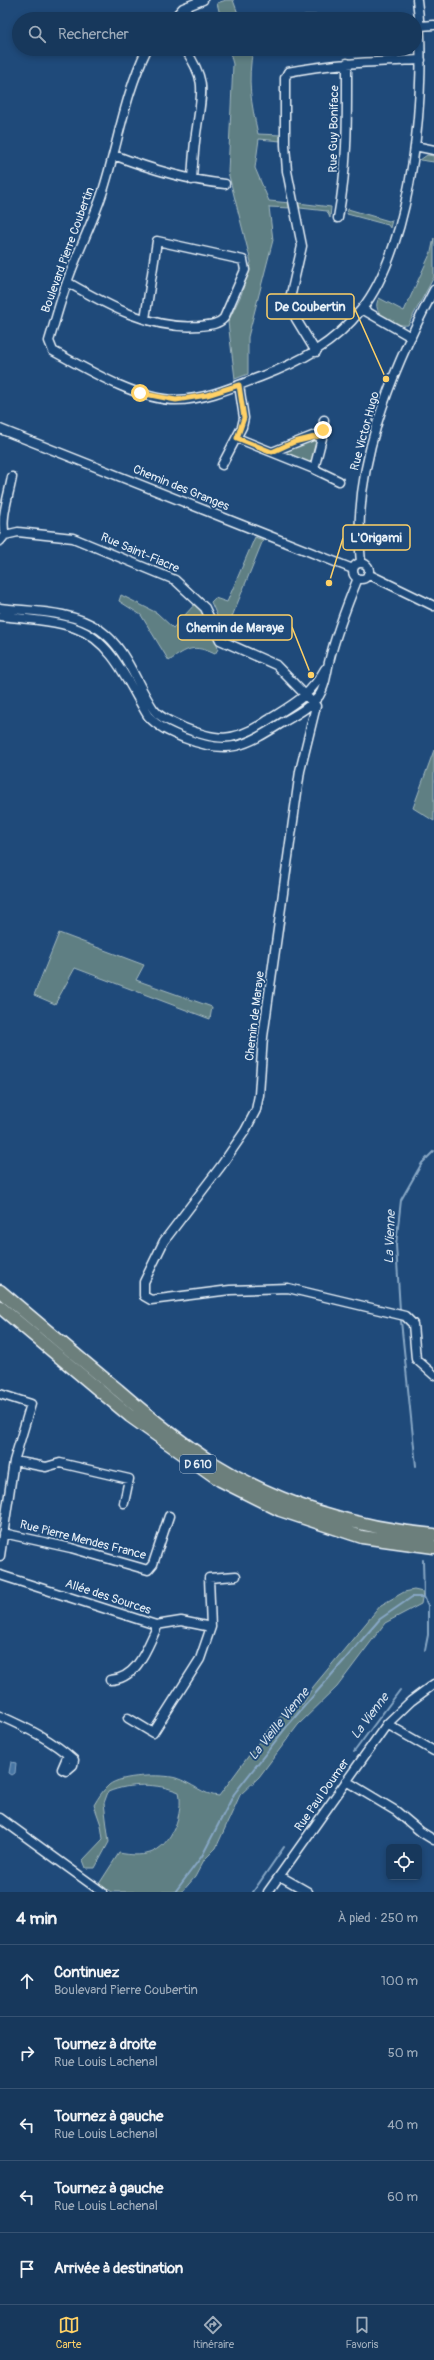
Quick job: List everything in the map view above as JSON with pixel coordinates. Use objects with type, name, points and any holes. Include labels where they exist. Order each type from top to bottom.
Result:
[{"type":"highway","name":"D 610","points":[[0,1291],[165,1430],[234,1476],[286,1500],[342,1519],[396,1531],[434,1535]]},
{"type":"highway","name":"D 610","points":[[0,1306],[130,1416],[220,1480],[280,1510],[362,1537],[434,1547]]},
{"type":"street","points":[[179,0],[183,8]]},
{"type":"street","points":[[179,12],[183,8],[203,0]]},
{"type":"street","name":"Boulevard Pierre Coubertin","points":[[417,0],[418,12]]},
{"type":"street","points":[[422,26],[434,25]]},
{"type":"street","name":"Boulevard Pierre Coubertin","points":[[144,56],[135,73],[122,114],[114,155],[99,202],[67,282],[49,341],[52,351],[107,379],[140,393],[176,400],[207,395],[239,385],[276,371],[316,352],[362,309],[378,286],[390,261],[400,226],[415,146],[421,56]]},
{"type":"street","points":[[190,56],[196,65],[202,88],[202,102],[197,127],[192,180]]},
{"type":"street","points":[[316,352],[296,319],[292,307],[291,294],[302,246],[294,206],[285,144],[285,78],[288,72],[347,63],[421,60]]},
{"type":"street","name":"Rue Guy Boniface","points":[[338,218],[345,177],[347,150],[347,63]]},
{"type":"street","points":[[415,146],[434,150]]},
{"type":"street","points":[[114,155],[156,171],[192,180],[225,184]]},
{"type":"street","points":[[67,282],[98,300],[145,319],[184,328],[221,322],[231,305],[246,265],[240,258],[157,241],[145,319]]},
{"type":"street","name":"Rue Victor Hugo","points":[[361,563],[359,517],[361,495],[368,461],[386,397],[411,337],[434,290]]},
{"type":"street","points":[[362,309],[411,337]]},
{"type":"street","points":[[222,465],[237,438],[244,418],[239,385]]},
{"type":"street","points":[[272,452],[301,440],[319,436],[323,430],[324,420]]},
{"type":"street","name":"Chemin des Granges","points":[[0,429],[353,569]]},
{"type":"street","points":[[314,469],[322,438],[319,436]]},
{"type":"street","points":[[237,438],[314,469],[339,481]]},
{"type":"street","name":"Rue Saint-Fiacre","points":[[12,477],[1,524],[2,538],[18,532],[73,538],[175,580],[204,608],[220,640],[276,665],[313,702]]},
{"type":"street","points":[[361,563],[368,568],[368,574],[364,579],[358,578],[354,575],[353,569],[361,563]]},
{"type":"street","points":[[368,574],[434,606]]},
{"type":"street","points":[[0,608],[79,618],[110,638],[120,651],[154,710],[164,719],[204,736],[224,739],[243,735],[306,696],[318,683],[329,662],[358,578]]},
{"type":"street","points":[[0,616],[63,625],[86,633],[105,647],[113,657],[148,716],[155,723],[173,733],[208,746],[223,748],[246,744],[313,702],[325,684],[329,662]]},
{"type":"street","name":"Chemin de Maraye","points":[[313,702],[316,712],[300,771],[263,1037],[259,1095],[256,1110],[245,1131],[221,1166],[166,1236],[154,1257],[144,1282],[144,1296],[150,1300],[230,1290],[288,1288],[405,1316],[413,1324],[416,1359],[434,1374]]},
{"type":"street","points":[[0,1394],[31,1404],[14,1461],[0,1556]]},
{"type":"street","points":[[14,1461],[46,1467],[60,1463],[129,1479],[124,1503]]},
{"type":"street","name":"Rue Pierre Mendes France","points":[[3,1533],[72,1548],[148,1570],[153,1564],[169,1516]]},
{"type":"street","name":"Allée des Sources","points":[[0,1575],[158,1625],[181,1621],[211,1627]]},
{"type":"street","points":[[128,1718],[153,1733],[200,1659],[211,1627],[209,1578],[236,1576]]},
{"type":"street","points":[[110,1680],[123,1678],[136,1668],[158,1625]]},
{"type":"street","name":"Rue Paul Doumer","points":[[268,1892],[387,1724],[411,1701],[434,1684]]},
{"type":"street","points":[[0,1716],[46,1738],[68,1755]]},
{"type":"street","points":[[387,1724],[434,1751]]},
{"type":"street","points":[[346,1781],[396,1811],[421,1832],[434,1840]]},
{"type":"street","points":[[0,1818],[102,1892]]},
{"type":"street","points":[[280,1876],[308,1892]]},
{"type":"green space","points":[[226,0],[233,0],[237,12],[219,12],[217,3]]},
{"type":"green space","points":[[231,56],[252,56],[250,82],[253,112],[258,134],[281,135],[281,141],[259,139],[255,168],[269,201],[290,203],[291,208],[269,207],[273,240],[248,337],[248,374],[235,379],[228,322],[241,295],[251,262],[228,172],[233,64]]},
{"type":"green space","points":[[427,155],[434,156],[434,162],[420,160]]},
{"type":"green space","points":[[298,203],[331,207],[330,218],[327,211],[300,208]]},
{"type":"green space","points":[[348,209],[389,221],[392,220],[390,228],[388,225],[347,214]]},
{"type":"green space","points":[[434,238],[434,277],[408,325],[390,322],[380,314],[377,309],[379,298],[404,311],[431,252]]},
{"type":"green space","points":[[313,438],[317,441],[312,463],[310,464],[287,453],[287,450]]},
{"type":"green space","points":[[255,537],[263,540],[225,634],[211,602],[215,598],[227,602]]},
{"type":"green space","points":[[121,595],[157,613],[173,628],[195,604],[207,618],[218,649],[215,654],[196,648],[186,650],[169,661],[141,615],[119,601]]},
{"type":"green space","points":[[434,750],[434,821],[413,808]]},
{"type":"green space","points":[[59,933],[144,965],[136,980],[212,1007],[210,1019],[75,968],[55,1004],[34,995]]},
{"type":"green space","points":[[414,1590],[423,1592],[421,1604],[385,1623],[337,1687],[298,1725],[259,1777],[240,1795],[216,1848],[204,1860],[195,1877],[182,1892],[111,1892],[99,1884],[119,1853],[135,1855],[146,1854],[158,1849],[165,1843],[175,1827],[180,1809],[179,1792],[171,1789],[144,1785],[125,1787],[108,1792],[104,1803],[109,1842],[95,1868],[86,1868],[83,1860],[103,1839],[101,1825],[94,1805],[109,1785],[132,1777],[161,1776],[176,1778],[203,1791],[219,1796],[264,1735],[292,1704],[303,1704],[313,1687],[381,1605],[404,1592]]},
{"type":"water","points":[[11,1762],[16,1763],[15,1773],[12,1775],[9,1773]]},
{"type":"waterway","name":"La Vienne","points":[[400,1310],[396,1245],[401,1200],[422,1163],[434,1151]]},
{"type":"waterway","name":"La Vienne","points":[[401,1321],[416,1466]]},
{"type":"waterway","name":"La Vienne","points":[[423,1560],[424,1597],[428,1605],[428,1635],[425,1650]]},
{"type":"waterway","name":"La Vieille Vienne","points":[[175,1892],[202,1856],[234,1794],[288,1725],[380,1619],[412,1597],[424,1597]]},
{"type":"waterway","name":"La Vienne","points":[[354,1752],[400,1690]]},
{"type":"waterway","name":"La Vienne","points":[[253,1892],[284,1847]]},
{"type":"place","name":"De Coubertin","points":[[386,379]]},
{"type":"place","name":"L'Origami","points":[[329,583]]},
{"type":"place","name":"Chemin de Maraye","points":[[311,675]]},
{"type":"route","points":[[140,393],[176,400],[207,395],[239,385],[244,418],[237,438],[272,452],[294,442],[315,435],[319,436],[323,430]]}]
